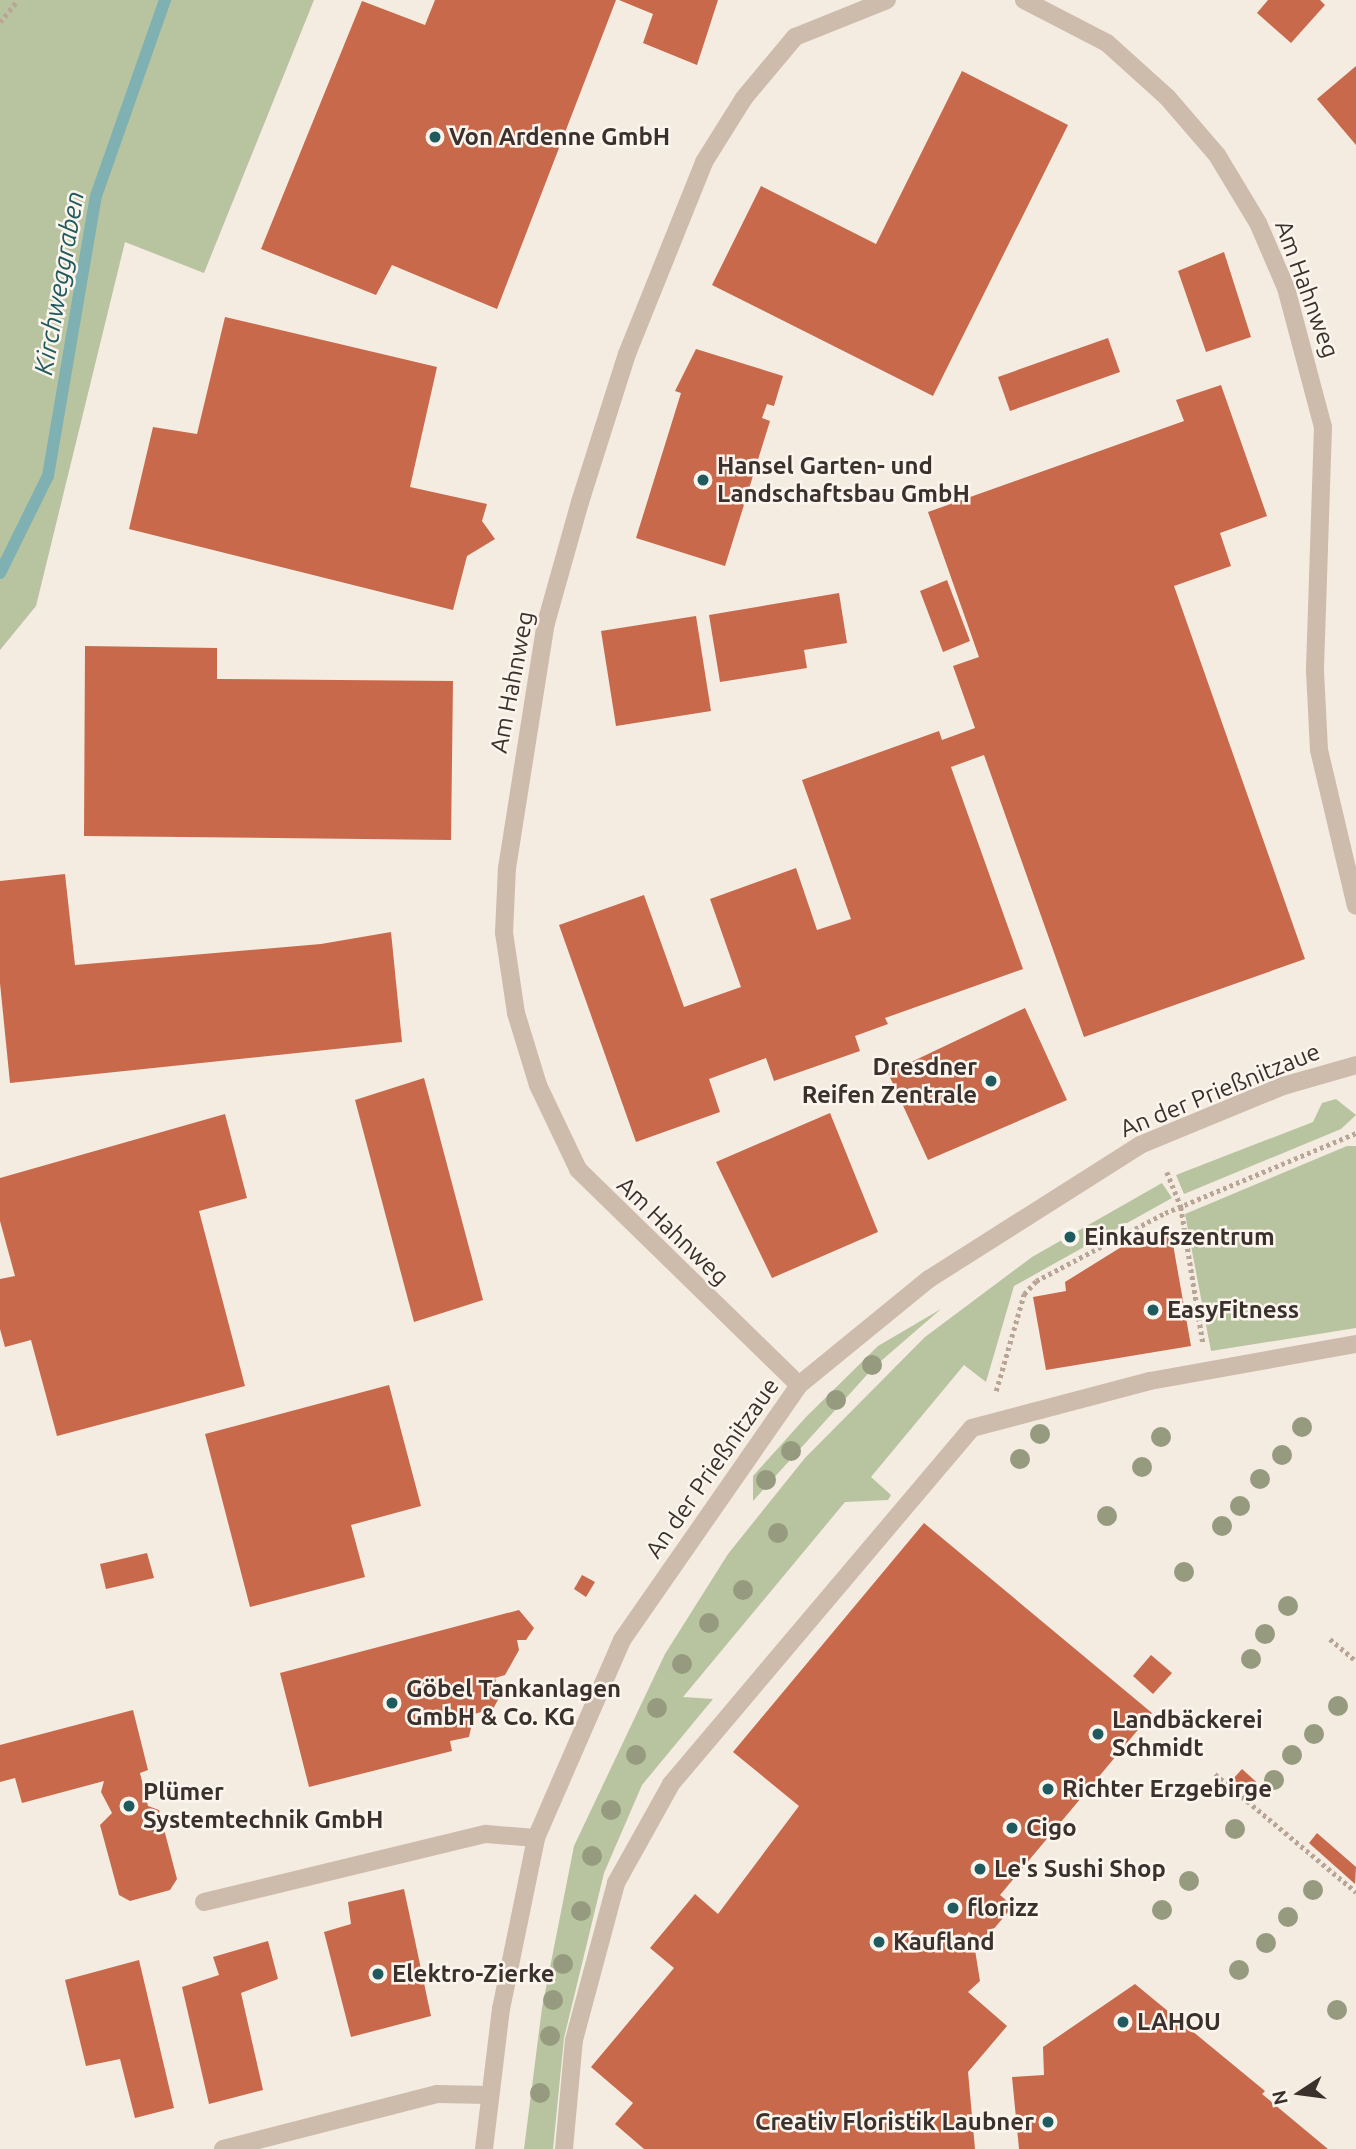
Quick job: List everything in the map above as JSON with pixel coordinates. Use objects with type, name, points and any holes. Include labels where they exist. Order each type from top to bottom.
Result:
[{"type":"street","name":"Am Hahnweg","points":[[799,1385],[578,1169],[538,1085],[516,1013],[504,933],[507,868],[513,804],[557,583],[627,354],[704,162],[744,98],[795,37],[887,0]]},
{"type":"street","name":"Am Hahnweg","points":[[1024,0],[1107,43],[1167,97],[1217,155],[1258,223],[1286,288],[1323,427],[1315,671],[1319,750],[1356,906]]},
{"type":"street","name":"An der Prießnitzaue","points":[[484,2149],[500,2009],[537,1838],[622,1640],[799,1385],[929,1279],[1140,1145],[1283,1086],[1356,1065]]},
{"type":"street","points":[[564,2149],[574,2040],[616,1882],[671,1784],[972,1428],[1072,1398],[1356,1344]]},
{"type":"street","points":[[204,1902],[486,1834],[537,1838]]},
{"type":"street","points":[[223,2149],[437,2094],[490,2095]]},
{"type":"path","points":[[0,22],[18,0]]},
{"type":"path","points":[[986,1424],[1027,1289],[1181,1207],[1356,1133]]},
{"type":"path","points":[[1167,1172],[1181,1207],[1209,1371]]},
{"type":"path","points":[[1329,1639],[1356,1661]]},
{"type":"path","points":[[1215,1774],[1356,1892]]},
{"type":"green space","points":[[0,0],[314,0],[204,273],[125,242],[36,606],[0,650]]},
{"type":"green space","points":[[1336,1099],[1356,1115],[1341,1129],[1184,1194],[1176,1175],[1313,1122],[1322,1103]]},
{"type":"green space","points":[[1347,1146],[1356,1146],[1356,1328],[1211,1351],[1185,1214]]},
{"type":"green space","points":[[1162,1183],[1172,1198],[1014,1286],[986,1382],[964,1365],[871,1477],[891,1495],[888,1500],[845,1502],[683,1697],[713,1699],[642,1785],[604,1873],[564,2038],[553,2149],[524,2149],[542,2008],[574,1846],[665,1654],[728,1554],[805,1458],[925,1337],[1032,1257]]},
{"type":"green space","points":[[941,1309],[874,1367],[753,1501],[753,1476],[806,1417],[878,1346]]},
{"type":"building","name":"Von Ardenne GmbH","points":[[435,0],[616,0],[497,309],[392,265],[376,295],[261,249],[362,1],[425,25]]},
{"type":"building","points":[[619,0],[718,0],[697,65],[643,43],[653,14]]},
{"type":"building","points":[[1268,0],[1320,0],[1325,5],[1291,43],[1257,13]]},
{"type":"building","points":[[1356,66],[1356,145],[1317,99]]},
{"type":"building","points":[[962,71],[1068,125],[933,396],[712,285],[761,186],[876,244]]},
{"type":"building","points":[[1224,252],[1251,337],[1206,352],[1178,271]]},
{"type":"building","points":[[225,317],[437,367],[410,487],[487,504],[482,521],[495,539],[467,556],[453,610],[129,529],[153,427],[197,434]]},
{"type":"building","points":[[1108,338],[1120,372],[1010,411],[998,377]]},
{"type":"building","name":"Hansel Garten- und Landschaftsbau GmbH","points":[[696,349],[783,376],[774,406],[767,404],[762,418],[770,421],[725,566],[636,538],[681,393],[675,391]]},
{"type":"building","points":[[1221,385],[1267,516],[1220,533],[1231,566],[1174,586],[1305,959],[1084,1037],[984,755],[951,767],[1023,969],[885,1018],[888,1024],[855,1036],[860,1051],[774,1081],[766,1058],[709,1079],[720,1112],[636,1142],[559,925],[644,895],[684,1007],[741,987],[710,899],[796,868],[817,930],[851,919],[802,780],[939,731],[942,740],[975,728],[953,666],[979,657],[928,512],[1184,421],[1176,400]]},
{"type":"building","points":[[947,580],[970,641],[943,652],[920,591]]},
{"type":"building","points":[[839,593],[847,643],[804,650],[807,668],[720,682],[709,615]]},
{"type":"building","points":[[696,616],[711,711],[616,726],[601,631]]},
{"type":"building","points":[[85,646],[217,648],[217,679],[453,681],[451,840],[84,836]]},
{"type":"building","points":[[65,874],[75,965],[321,944],[391,932],[402,1042],[10,1083],[0,983],[0,881]]},
{"type":"building","name":"Dresdner Reifen Zentrale","points":[[1025,1008],[1067,1100],[928,1160],[888,1073]]},
{"type":"building","points":[[424,1078],[483,1300],[414,1322],[355,1100]]},
{"type":"building","points":[[830,1113],[878,1232],[772,1278],[716,1162]]},
{"type":"building","points":[[225,1114],[247,1198],[199,1211],[245,1386],[57,1436],[31,1340],[5,1347],[0,1329],[0,1279],[15,1276],[0,1221],[0,1178]]},
{"type":"building","points":[[1171,1233],[1191,1346],[1046,1370],[1033,1297],[1066,1291],[1065,1282],[1131,1241]]},
{"type":"building","points":[[389,1385],[421,1506],[351,1525],[365,1577],[250,1607],[205,1434]]},
{"type":"building","points":[[924,1523],[1152,1713],[1000,1895],[1013,1906],[982,1943],[969,1932],[962,1940],[975,1950],[980,1981],[968,1992],[1007,2026],[968,2072],[975,2149],[644,2149],[615,2124],[633,2103],[591,2067],[674,1968],[650,1948],[695,1894],[718,1914],[799,1806],[733,1752]]},
{"type":"building","points":[[147,1553],[154,1578],[106,1589],[100,1564]]},
{"type":"building","points":[[582,1575],[595,1582],[586,1597],[574,1589]]},
{"type":"building","name":"Göbel Tankanlagen GmbH & Co. KG","points":[[519,1610],[534,1628],[526,1640],[517,1640],[519,1650],[505,1675],[495,1678],[500,1696],[493,1709],[474,1714],[469,1737],[450,1741],[452,1751],[309,1787],[280,1673]]},
{"type":"building","points":[[1151,1655],[1172,1673],[1153,1694],[1133,1676]]},
{"type":"building","name":"Plümer Systemtechnik GmbH","points":[[133,1710],[148,1770],[140,1773],[148,1806],[159,1810],[177,1879],[170,1890],[130,1901],[119,1895],[100,1825],[112,1813],[101,1792],[104,1781],[22,1803],[15,1778],[0,1782],[0,1745]]},
{"type":"building","points":[[1242,1769],[1264,1789],[1256,1799],[1233,1779]]},
{"type":"building","points":[[1317,1833],[1356,1867],[1355,1884],[1309,1843]]},
{"type":"building","name":"Elektro-Zierke","points":[[404,1889],[431,2016],[351,2037],[324,1932],[351,1924],[348,1902]]},
{"type":"building","points":[[268,1941],[278,1979],[241,1993],[263,2090],[209,2104],[182,1987],[219,1975],[213,1957]]},
{"type":"building","points":[[139,1960],[174,2108],[135,2118],[120,2059],[86,2066],[65,1980]]},
{"type":"building","points":[[1135,1984],[1265,2091],[1262,2094],[1328,2149],[1019,2149],[1012,2077],[1044,2075],[1043,2047]]},
{"type":"waterway","name":"Kirchweggraben","points":[[0,573],[48,476],[96,196],[165,0]]},
{"type":"place","name":"Von Ardenne GmbH","points":[[435,137]]},
{"type":"place","name":"Hansel Garten- und Landschaftsbau GmbH","points":[[703,480]]},
{"type":"place","name":"Dresdner Reifen Zentrale","points":[[991,1081]]},
{"type":"place","name":"Einkaufszentrum","points":[[1070,1237]]},
{"type":"place","name":"EasyFitness","points":[[1153,1310]]},
{"type":"place","name":"Göbel Tankanlagen GmbH & Co. KG","points":[[392,1703]]},
{"type":"place","name":"Landbäckerei Schmidt","points":[[1098,1734]]},
{"type":"place","name":"Richter Erzgebirge","points":[[1048,1789]]},
{"type":"place","name":"Plümer Systemtechnik GmbH","points":[[129,1806]]},
{"type":"place","name":"Cigo","points":[[1012,1828]]},
{"type":"place","name":"Le's Sushi Shop","points":[[980,1869]]},
{"type":"place","name":"florizz","points":[[953,1908]]},
{"type":"place","name":"Kaufland","points":[[879,1942]]},
{"type":"place","name":"Elektro-Zierke","points":[[378,1974]]},
{"type":"place","name":"LAHOU","points":[[1123,2022]]},
{"type":"place","name":"Creativ Floristik Laubner","points":[[1048,2122]]}]
